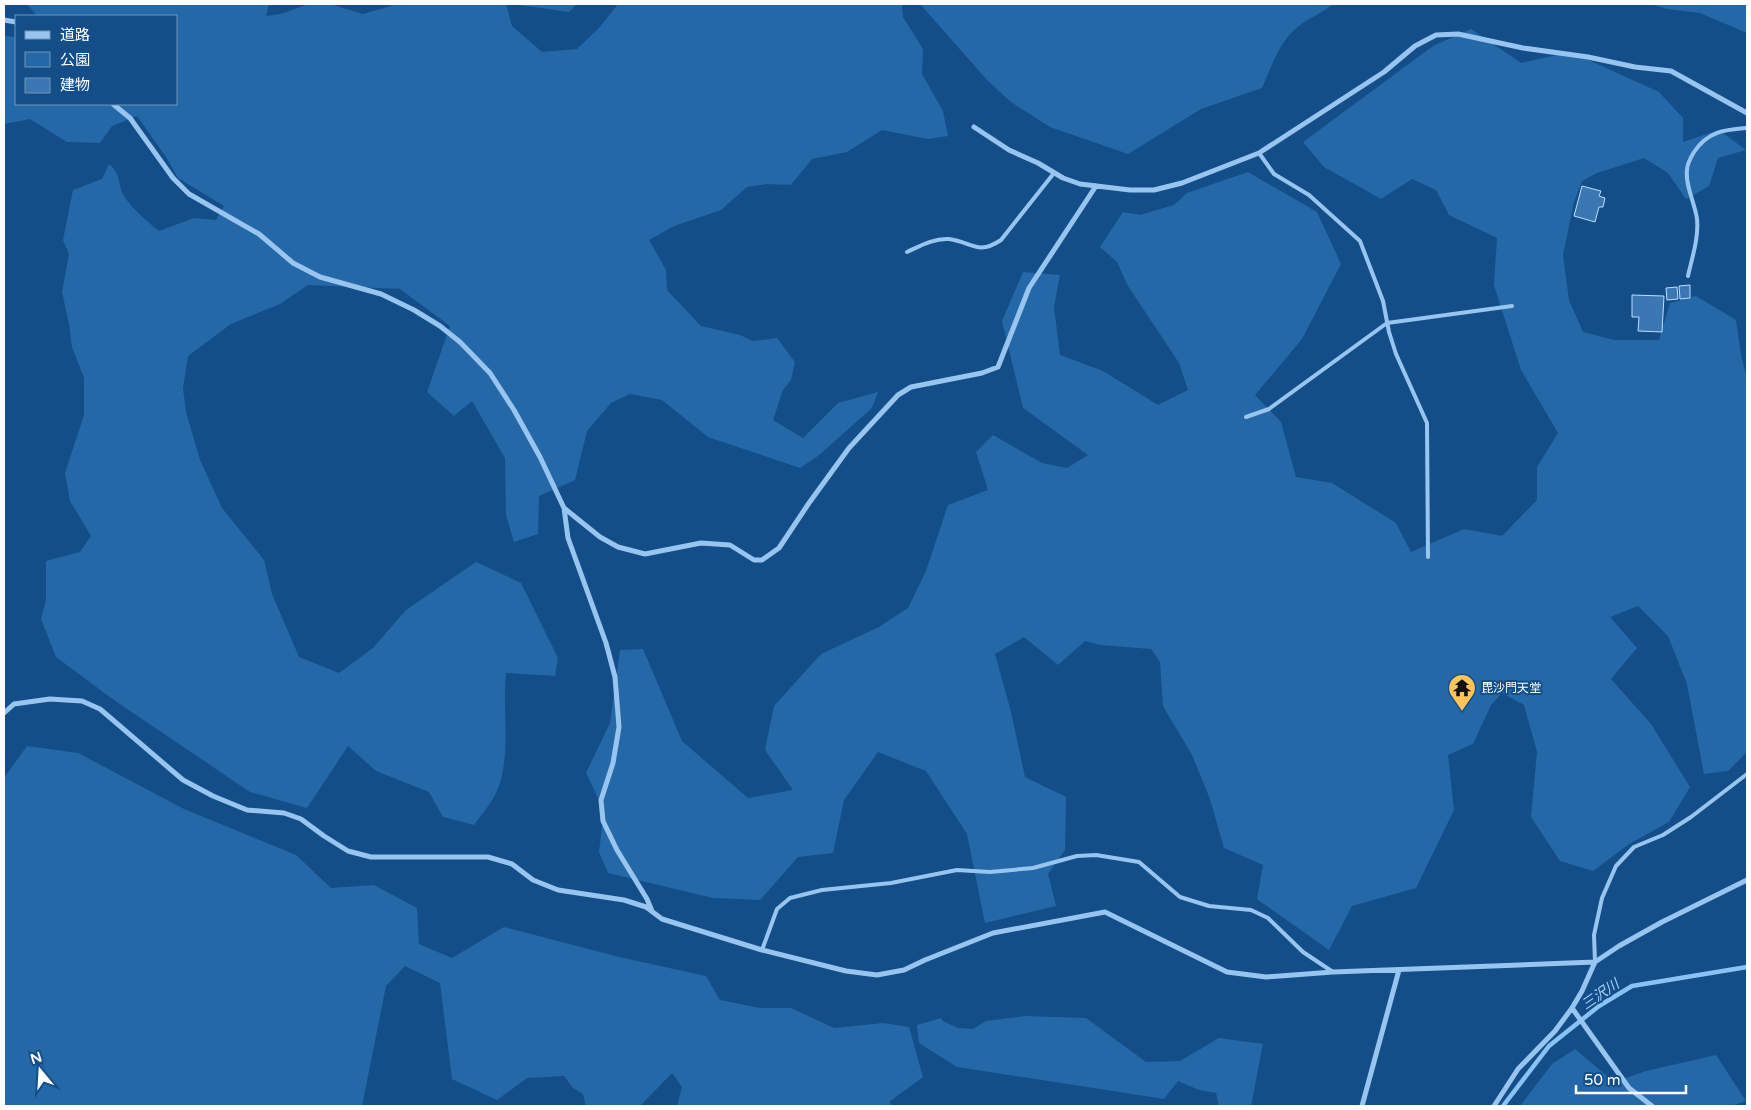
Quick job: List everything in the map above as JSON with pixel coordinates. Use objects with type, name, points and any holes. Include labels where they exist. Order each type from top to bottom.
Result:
[{"type":"street","points":[[974,127],[1009,150],[1038,163],[1063,178],[1080,184],[1130,190],[1154,190],[1182,183],[1258,153],[1384,72],[1415,46],[1436,35],[1458,34],[1523,48],[1588,57],[1635,67],[1671,70],[1747,113]]},
{"type":"street","points":[[114,105],[130,118],[173,178],[189,194],[259,234],[293,263],[320,276],[381,294],[414,310],[440,326],[460,342],[490,373],[514,410],[564,508],[568,538],[606,642],[615,676],[618,727],[613,763],[601,800],[603,821],[617,850],[648,899],[652,911]]},
{"type":"street","points":[[564,508],[600,537],[618,547],[636,552],[645,554],[700,543],[717,544],[730,545],[754,560],[762,560],[779,548],[849,448],[898,395],[911,388],[982,373],[998,367],[1029,288],[1096,186]]},
{"type":"street","points":[[4,713],[14,704],[50,699],[82,701],[100,709],[183,780],[212,796],[247,810],[284,813],[301,819],[348,851],[371,857],[488,857],[512,864],[533,880],[558,890],[624,900],[646,907],[662,919],[762,950],[846,971],[877,974],[904,970],[993,933],[1105,912],[1227,972],[1266,976],[1595,962],[1662,922],[1747,880]]},
{"type":"street","points":[[1494,1106],[1518,1069],[1555,1031],[1572,1008],[1595,962]]},
{"type":"street","points":[[1362,1106],[1399,970]]},
{"type":"street","points":[[1572,1008],[1629,1088],[1652,1106]]},
{"type":"lane","points":[[1688,276],[1695,247],[1697,219],[1689,190],[1687,170],[1692,155],[1702,141],[1713,134],[1747,128]]},
{"type":"lane","points":[[1258,153],[1274,174],[1309,195],[1360,242],[1383,301],[1396,354],[1427,423],[1428,557]]},
{"type":"lane","points":[[907,252],[934,240],[949,239],[977,248],[990,247],[1001,240],[1054,173]]},
{"type":"lane","points":[[1246,417],[1268,409],[1387,323],[1512,306]]},
{"type":"lane","points":[[1595,962],[1594,935],[1602,898],[1616,866],[1634,847],[1663,835],[1691,817],[1747,774]]},
{"type":"lane","points":[[762,950],[777,909],[790,898],[822,890],[891,883],[957,870],[990,872],[1034,868],[1077,856],[1096,855],[1139,862],[1180,897],[1209,906],[1251,910],[1268,918],[1302,952],[1333,972]]},
{"type":"green space","points":[[27,4],[269,4],[266,16],[281,14],[308,4],[330,4],[363,14],[391,6],[392,4],[506,4],[512,26],[542,52],[577,49],[599,28],[618,4],[902,4],[903,17],[923,49],[922,74],[943,111],[948,136],[928,139],[882,130],[847,152],[812,159],[791,185],[767,184],[747,187],[721,210],[674,226],[649,240],[666,270],[667,290],[701,326],[740,335],[753,341],[777,338],[795,362],[791,380],[783,390],[773,420],[803,438],[838,403],[878,392],[872,408],[818,456],[800,468],[708,437],[662,400],[630,394],[611,403],[587,431],[575,480],[539,496],[538,534],[514,542],[506,515],[505,458],[472,401],[454,416],[427,392],[450,326],[400,289],[308,285],[280,304],[231,324],[188,356],[183,388],[186,412],[200,460],[222,508],[264,560],[272,594],[299,657],[339,673],[373,648],[406,610],[476,562],[521,583],[558,658],[555,676],[506,673],[504,766],[494,797],[474,825],[443,817],[429,792],[376,771],[348,746],[307,808],[250,792],[111,698],[56,657],[41,619],[46,600],[46,561],[80,552],[91,536],[70,501],[65,473],[84,415],[84,378],[72,347],[62,292],[69,254],[63,240],[73,190],[102,179],[109,164],[118,176],[124,196],[140,215],[159,231],[194,218],[216,220],[224,206],[178,178],[166,157],[137,116],[112,126],[100,143],[67,142],[30,119],[4,124],[4,36],[15,37],[15,105],[178,105],[178,15],[36,15]]},
{"type":"green space","points":[[512,4],[577,4],[569,12]]},
{"type":"green space","points":[[920,4],[1333,4],[1298,26],[1288,36],[1275,57],[1262,88],[1201,109],[1128,154],[1050,127],[1011,102],[988,81]]},
{"type":"green space","points":[[1652,4],[1747,4],[1747,33],[1700,13],[1667,9]]},
{"type":"green space","points":[[1471,29],[1521,63],[1571,52],[1659,92],[1683,118],[1683,142],[1719,130],[1746,150],[1718,158],[1709,186],[1686,199],[1668,173],[1644,158],[1597,173],[1582,181],[1574,202],[1563,255],[1569,300],[1583,332],[1614,340],[1659,340],[1670,303],[1696,296],[1736,320],[1747,379],[1747,752],[1728,771],[1704,774],[1687,684],[1668,636],[1638,606],[1610,617],[1637,648],[1611,679],[1651,724],[1690,787],[1669,822],[1629,844],[1593,871],[1560,861],[1531,817],[1537,752],[1524,705],[1502,693],[1491,705],[1473,744],[1448,755],[1454,810],[1416,888],[1352,906],[1329,950],[1257,899],[1263,865],[1224,848],[1210,799],[1192,755],[1163,706],[1160,662],[1151,649],[1100,645],[1085,641],[1058,665],[1024,637],[995,654],[1011,712],[1025,777],[1066,797],[1065,850],[1048,874],[1056,906],[985,923],[967,834],[926,771],[878,752],[844,800],[833,853],[798,857],[760,900],[713,898],[608,873],[599,852],[604,811],[586,773],[610,723],[620,650],[643,649],[682,741],[748,798],[793,790],[765,750],[774,706],[821,654],[879,627],[908,608],[926,571],[948,505],[988,490],[976,452],[993,435],[1042,463],[1067,468],[1088,455],[1023,408],[1002,321],[1023,272],[1060,275],[1054,307],[1060,355],[1103,371],[1158,405],[1188,390],[1179,363],[1128,286],[1117,262],[1100,247],[1123,212],[1140,215],[1174,205],[1187,193],[1248,172],[1317,212],[1341,264],[1302,339],[1255,395],[1281,422],[1296,477],[1332,483],[1396,523],[1411,552],[1464,529],[1502,536],[1537,500],[1537,467],[1558,433],[1521,370],[1494,285],[1497,238],[1449,215],[1436,190],[1412,179],[1381,199],[1324,167],[1303,142],[1433,46]]},
{"type":"green space","points":[[27,746],[78,753],[184,809],[296,855],[331,888],[374,885],[417,908],[419,944],[452,958],[504,927],[619,957],[706,976],[720,1000],[760,1008],[791,1008],[834,1028],[883,1023],[909,1027],[923,1077],[889,1102],[893,1106],[677,1106],[682,1087],[672,1073],[640,1106],[586,1106],[583,1094],[573,1088],[564,1076],[527,1078],[497,1100],[452,1079],[440,983],[405,966],[386,986],[362,1106],[4,1106],[4,778]]},
{"type":"green space","points":[[1026,1016],[1086,1018],[1146,1062],[1180,1061],[1219,1038],[1263,1044],[1251,1106],[1219,1106],[1216,1093],[1199,1090],[1178,1081],[1164,1099],[957,1067],[919,1043],[917,1025],[941,1018],[943,1021],[958,1028],[973,1029],[986,1021]]},
{"type":"green space","points":[[1575,1049],[1614,1082],[1646,1071],[1716,1055],[1746,1101],[1731,1106],[1520,1106],[1552,1064]]},
{"type":"building","points":[[1582,186],[1601,191],[1599,196],[1605,198],[1603,207],[1599,207],[1595,222],[1574,216]]},
{"type":"building","points":[[1690,285],[1690,298],[1680,299],[1679,286]]},
{"type":"building","points":[[1677,287],[1678,299],[1667,300],[1666,288]]},
{"type":"building","points":[[1632,295],[1664,296],[1662,332],[1638,331],[1639,317],[1632,317]]},
{"type":"waterway","name":"三沢川","points":[[1503,1106],[1549,1046],[1599,1006],[1632,986],[1747,967]]},
{"type":"place","name":"毘沙門天堂","points":[[1462,712]]}]
